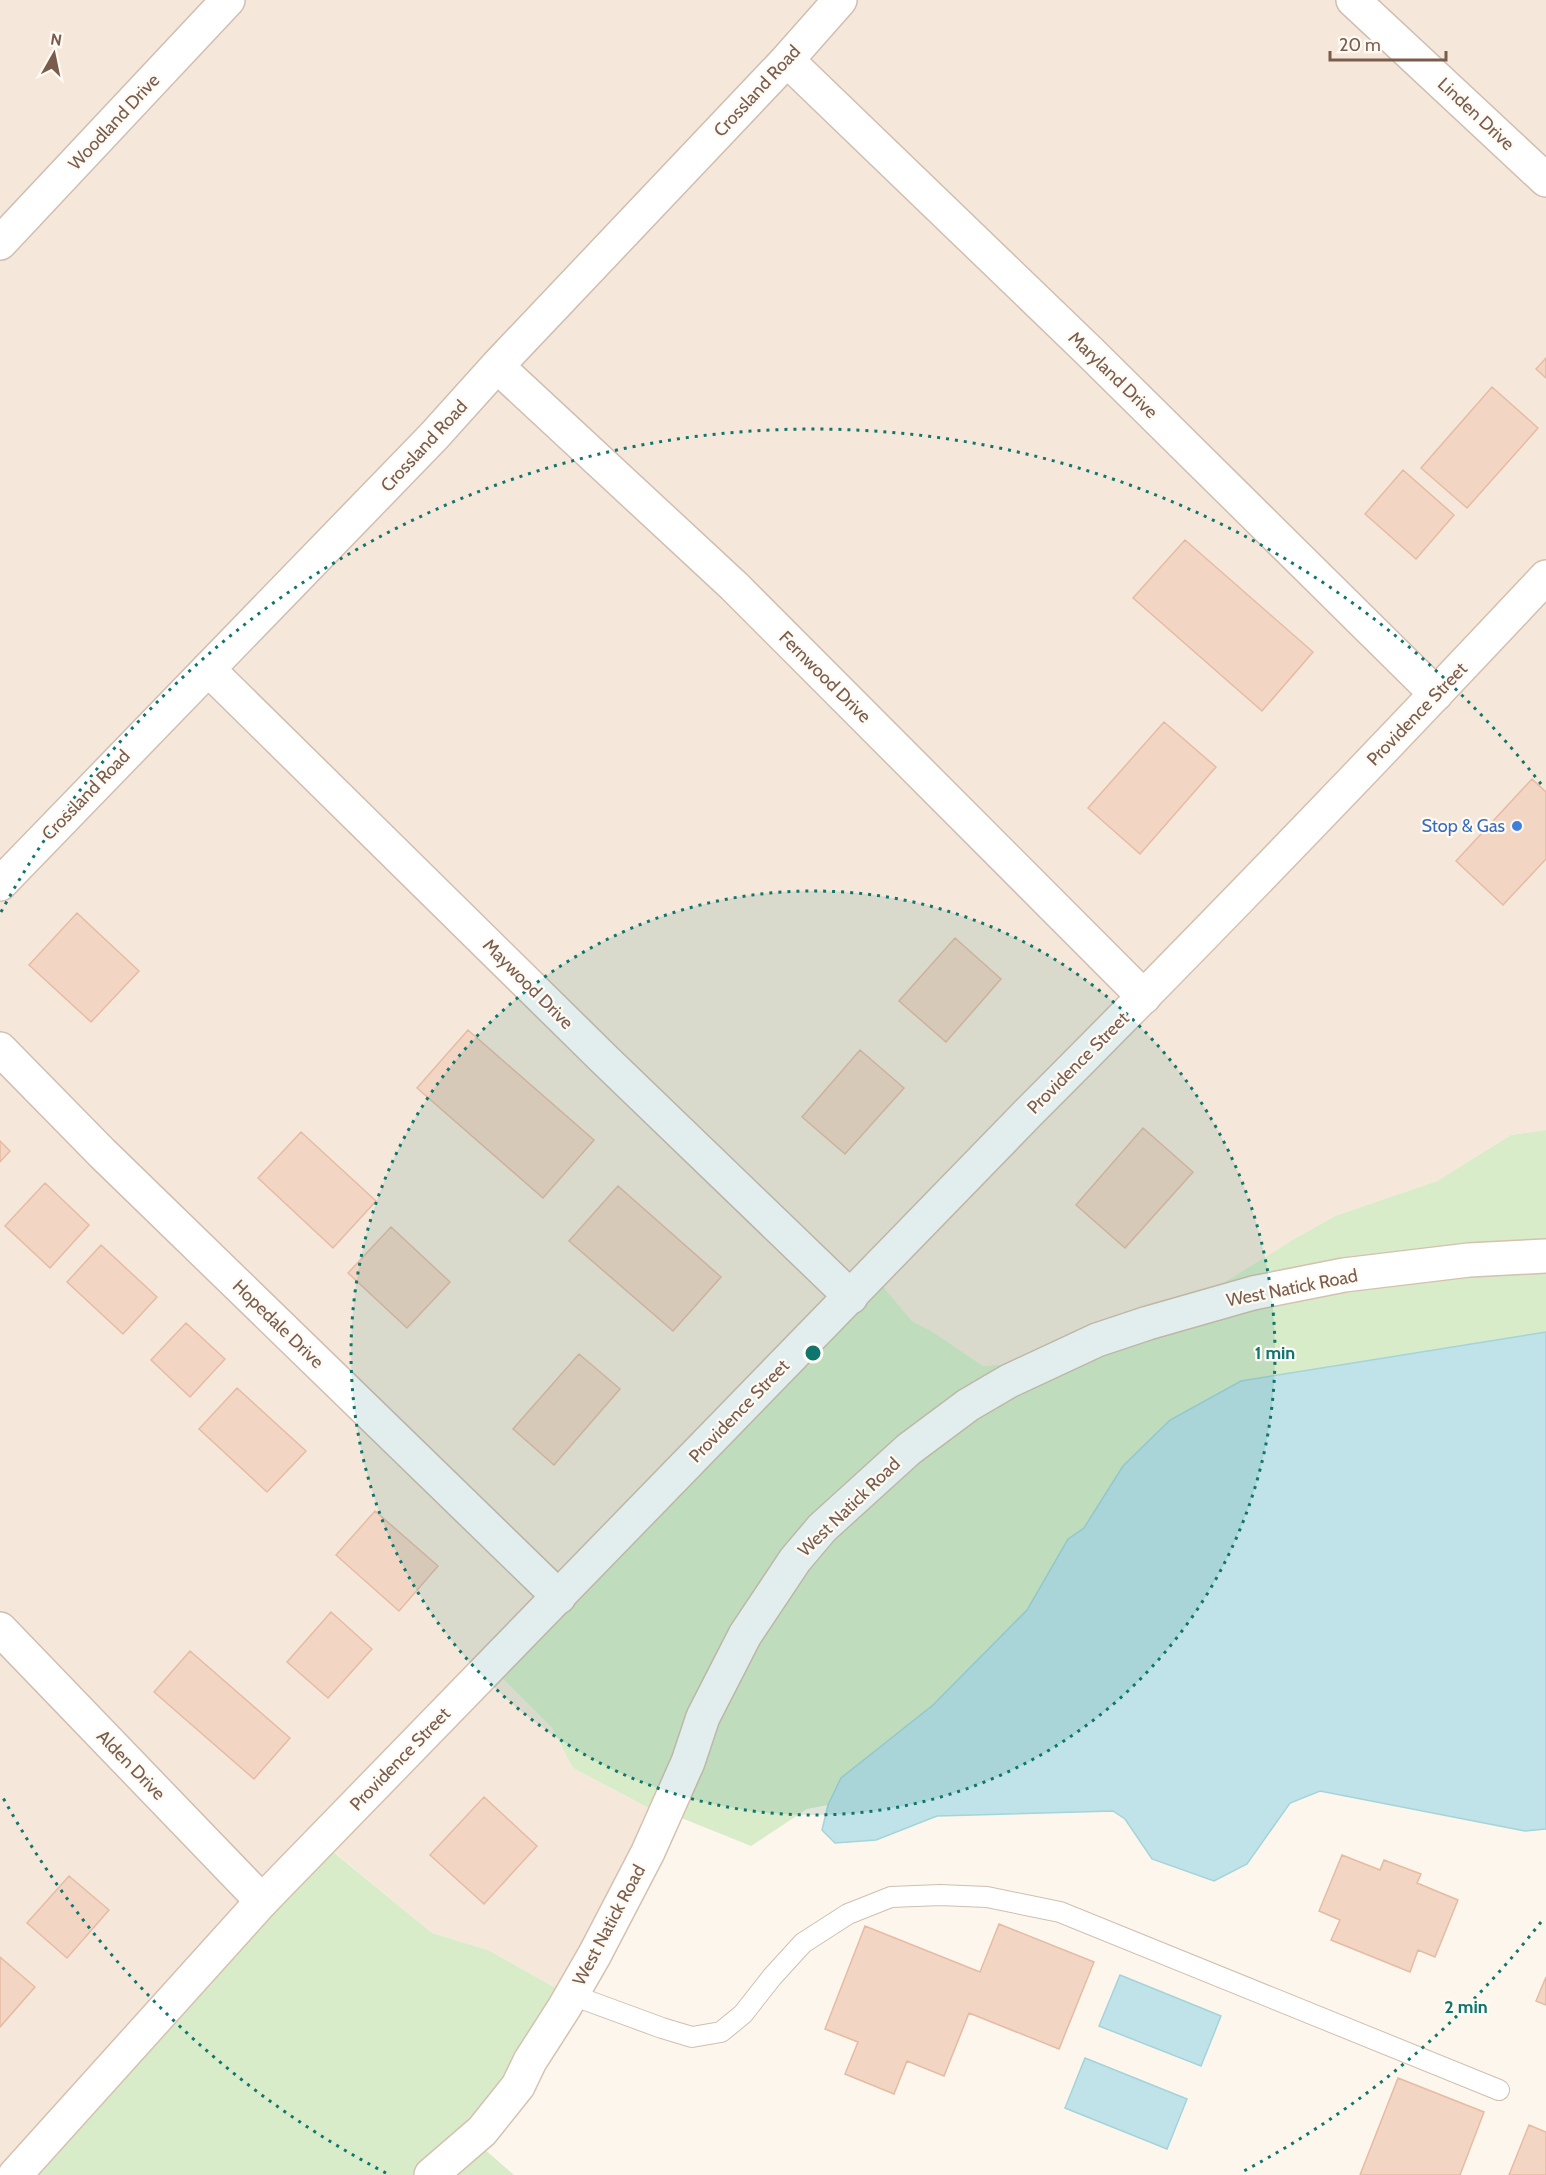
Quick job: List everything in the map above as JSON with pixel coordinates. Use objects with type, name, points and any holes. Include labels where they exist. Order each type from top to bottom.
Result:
[{"type":"street","name":"Woodland Drive","points":[[0,243],[228,0]]},
{"type":"street","name":"Crossland Road","points":[[0,884],[434,436],[497,366],[787,60],[840,0]]},
{"type":"street","name":"Linden Drive","points":[[1353,0],[1546,180]]},
{"type":"street","name":"Maryland Drive","points":[[787,60],[1090,352],[1436,694]]},
{"type":"street","name":"Fernwood Drive","points":[[497,366],[734,586],[1144,997]]},
{"type":"street","name":"Providence Street","points":[[15,2175],[262,1901],[1029,1112],[1144,997],[1546,577]]},
{"type":"street","name":"Maywood Drive","points":[[208,669],[603,1058],[851,1297]]},
{"type":"street","name":"Hopedale Drive","points":[[0,1049],[102,1153],[559,1596]]},
{"type":"street","name":"West Natick Road","points":[[431,2175],[482,2131],[518,2086],[530,2061],[572,1995],[648,1852],[688,1762],[703,1717],[746,1635],[795,1560],[822,1528],[909,1449],[968,1405],[1008,1381],[1097,1340],[1148,1323],[1252,1293],[1344,1275],[1469,1260],[1546,1256]]},
{"type":"street","name":"Alden Drive","points":[[0,1629],[262,1901]]},
{"type":"lane","points":[[572,1995],[692,2037],[721,2032],[743,2014],[803,1943],[848,1914],[891,1897],[940,1895],[987,1897],[1060,1912],[1499,2090]]},
{"type":"shaded area","points":[[0,0],[1546,0],[1546,1130],[1511,1135],[1437,1181],[1335,1216],[1220,1285],[1211,1303],[1028,1362],[983,1366],[933,1332],[912,1321],[877,1279],[492,1668],[552,1728],[573,1768],[662,1815],[570,1996],[488,1950],[432,1933],[326,1845],[0,2175]]},
{"type":"green space","points":[[1546,1130],[1546,1332],[1241,1381],[1123,1466],[1084,1528],[1068,1539],[1027,1610],[933,1705],[841,1778],[828,1805],[807,1809],[751,1846],[674,1815],[662,1815],[573,1768],[552,1728],[492,1668],[877,1279],[912,1321],[933,1332],[983,1366],[1028,1362],[1211,1303],[1220,1285],[1335,1216],[1437,1181],[1511,1135]]},
{"type":"green space","points":[[325,1845],[432,1933],[488,1950],[570,1996],[483,2148],[514,2175],[18,2175]]},
{"type":"water","points":[[1546,1332],[1546,1829],[1525,1831],[1320,1791],[1290,1803],[1247,1864],[1214,1881],[1152,1859],[1125,1819],[1113,1811],[937,1816],[876,1840],[835,1843],[822,1830],[828,1805],[841,1778],[933,1705],[1027,1610],[1068,1539],[1084,1528],[1123,1466],[1170,1420],[1241,1381]]},
{"type":"water","points":[[1120,1975],[1221,2016],[1201,2066],[1099,2026]]},
{"type":"water","points":[[1085,2058],[1187,2099],[1167,2149],[1065,2108]]},
{"type":"building","points":[[1546,358],[1546,378],[1536,369]]},
{"type":"building","points":[[1492,387],[1538,428],[1467,508],[1421,468]]},
{"type":"building","points":[[1403,470],[1454,515],[1416,559],[1365,514]]},
{"type":"building","points":[[1185,540],[1313,652],[1262,711],[1133,598]]},
{"type":"building","points":[[1164,722],[1216,767],[1140,854],[1088,808]]},
{"type":"building","name":"Stop & Gas","points":[[1532,779],[1546,792],[1546,859],[1503,905],[1456,861]]},
{"type":"building","points":[[77,913],[139,971],[91,1022],[29,965]]},
{"type":"building","points":[[955,938],[1001,979],[946,1042],[899,1001]]},
{"type":"building","points":[[468,1030],[594,1140],[543,1198],[417,1088]]},
{"type":"building","points":[[860,1050],[904,1088],[845,1154],[802,1117]]},
{"type":"building","points":[[1143,1128],[1193,1172],[1125,1248],[1076,1205]]},
{"type":"building","points":[[301,1132],[376,1201],[333,1248],[258,1178]]},
{"type":"building","points":[[0,1141],[10,1151],[0,1162]]},
{"type":"building","points":[[45,1183],[89,1225],[50,1268],[5,1226]]},
{"type":"building","points":[[618,1186],[721,1277],[673,1331],[569,1241]]},
{"type":"building","points":[[391,1227],[450,1282],[407,1328],[348,1273]]},
{"type":"building","points":[[101,1245],[157,1297],[123,1334],[67,1282]]},
{"type":"building","points":[[186,1323],[225,1359],[190,1397],[151,1360]]},
{"type":"building","points":[[579,1354],[620,1389],[554,1465],[513,1429]]},
{"type":"building","points":[[237,1388],[306,1451],[267,1492],[199,1429]]},
{"type":"building","points":[[375,1511],[438,1566],[399,1611],[336,1555]]},
{"type":"building","points":[[331,1612],[372,1649],[328,1698],[287,1662]]},
{"type":"building","points":[[190,1651],[290,1738],[254,1779],[154,1692]]},
{"type":"building","points":[[484,1797],[537,1846],[484,1904],[430,1855]]},
{"type":"building","points":[[1342,1855],[1380,1870],[1384,1860],[1421,1874],[1417,1883],[1458,1900],[1435,1957],[1418,1950],[1410,1972],[1331,1940],[1340,1920],[1319,1911]]},
{"type":"building","points":[[69,1876],[109,1910],[67,1958],[27,1923]]},
{"type":"building","points":[[999,1924],[1094,1962],[1059,2049],[969,2013],[944,2076],[907,2061],[894,2094],[845,2074],[858,2042],[825,2029],[865,1926],[980,1972]]},
{"type":"building","points":[[0,1957],[35,1987],[0,2027]]},
{"type":"building","points":[[1546,1977],[1546,2005],[1536,2001]]},
{"type":"building","points":[[1398,2078],[1484,2112],[1460,2175],[1360,2175]]},
{"type":"building","points":[[1529,2125],[1546,2132],[1546,2175],[1509,2175]]},
{"type":"place","name":"Stop & Gas","points":[[1517,826]]}]
